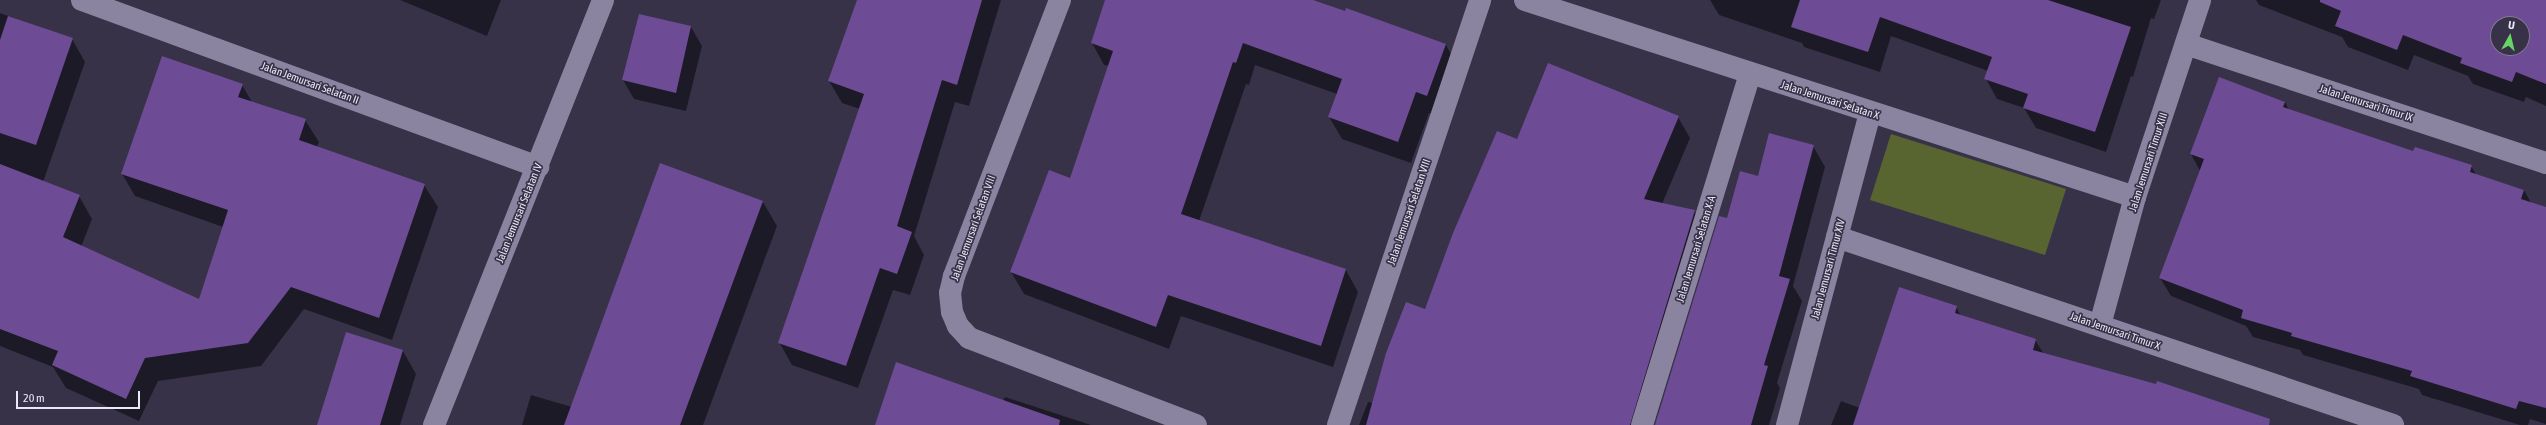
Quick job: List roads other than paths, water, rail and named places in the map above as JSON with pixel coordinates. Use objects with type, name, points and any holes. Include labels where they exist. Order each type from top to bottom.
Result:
[{"type":"street","name":"Jalan Jemursari Selatan II","points":[[82,0],[538,167]]},
{"type":"street","name":"Jalan Jemursari Selatan IV","points":[[434,425],[538,167],[603,0]]},
{"type":"street","name":"Jalan Jemursari Selatan VIII","points":[[1060,0],[954,276],[950,293],[952,312],[958,326],[969,338],[1196,425]]},
{"type":"street","name":"Jalan Jemursari Selatan VIII","points":[[1338,425],[1480,0]]},
{"type":"street","name":"Jalan Jemursari Selatan X","points":[[1525,0],[1870,113],[2135,197]]},
{"type":"street","name":"Jalan Jemursari Timur XIII","points":[[2100,325],[2135,197],[2200,0]]},
{"type":"street","name":"Jalan Jemursari Timur IX","points":[[2186,44],[2546,163]]},
{"type":"street","name":"Jalan Jemursari Selatan X-A","points":[[1642,425],[1750,73]]},
{"type":"street","name":"Jalan Jemursari Timur XIV","points":[[1787,425],[1870,113]]},
{"type":"street","name":"Jalan Jemursari Timur X","points":[[1837,237],[2393,425]]}]
